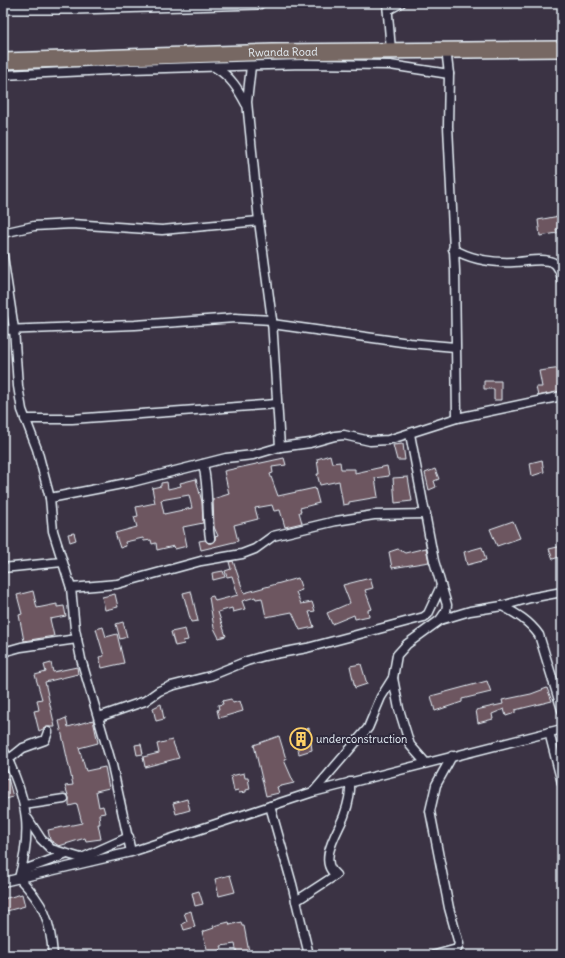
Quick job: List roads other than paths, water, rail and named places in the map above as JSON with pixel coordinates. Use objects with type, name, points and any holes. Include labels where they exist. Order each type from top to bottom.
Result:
[{"type":"highway","name":"Rwanda Road","points":[[3,61],[129,56],[562,48]]},
{"type":"street","points":[[3,8],[76,8],[259,3]]},
{"type":"street","points":[[391,50],[388,6],[401,3]]},
{"type":"street","points":[[446,49],[450,74],[448,126],[454,249],[457,418]]},
{"type":"street","points":[[3,75],[130,69],[365,64],[390,65],[450,74]]},
{"type":"street","points":[[251,66],[248,85],[248,107],[259,222],[272,322],[280,447]]},
{"type":"street","points":[[215,67],[226,74],[233,81],[248,107]]},
{"type":"street","points":[[3,232],[34,226],[72,224],[162,230],[259,222]]},
{"type":"street","points":[[454,249],[474,259],[493,262],[545,260],[554,264],[558,268],[562,280]]},
{"type":"street","points":[[3,256],[14,330],[18,386],[25,419],[37,449],[50,498],[53,530],[71,588],[81,659],[112,765],[129,837],[131,852]]},
{"type":"street","points":[[3,330],[135,325],[235,318],[272,322],[408,343],[455,347]]},
{"type":"street","points":[[50,498],[132,482],[226,458],[253,454],[280,447],[310,443],[335,436],[344,435],[378,442],[410,434],[457,418],[562,396]]},
{"type":"street","points":[[25,419],[72,419],[277,404]]},
{"type":"street","points":[[410,434],[440,586],[447,605],[446,611],[440,620]]},
{"type":"street","points":[[203,464],[207,481],[207,520],[210,538]]},
{"type":"street","points":[[71,588],[118,584],[201,561],[242,554],[255,549],[273,536],[336,521],[374,515],[426,514]]},
{"type":"street","points":[[3,568],[62,562]]},
{"type":"street","points":[[99,717],[145,701],[159,691],[171,686],[210,676],[247,661],[264,656],[307,648],[424,617],[428,614],[440,586]]},
{"type":"street","points":[[314,792],[368,728],[381,697],[393,678],[397,655],[407,644],[440,620],[470,611],[502,606],[530,598],[562,592]]},
{"type":"street","points":[[502,606],[532,625],[539,635],[562,710]]},
{"type":"street","points":[[3,652],[21,647],[77,639]]},
{"type":"street","points":[[393,678],[410,745],[425,762]]},
{"type":"street","points":[[20,874],[92,862],[131,852],[314,792],[425,762],[562,729]]},
{"type":"street","points":[[5,760],[23,748],[45,740],[48,732]]},
{"type":"street","points":[[549,732],[562,783]]},
{"type":"street","points":[[3,748],[5,760],[24,805],[27,818],[26,854],[20,874]]},
{"type":"street","points":[[436,955],[457,949],[460,944],[449,908],[430,811],[436,785],[452,756]]},
{"type":"street","points":[[296,901],[336,875],[331,871],[328,861],[332,845],[346,807],[350,782]]},
{"type":"street","points":[[24,805],[64,799]]},
{"type":"street","points":[[270,806],[309,955]]},
{"type":"street","points":[[27,818],[46,844],[51,848],[92,862]]},
{"type":"street","points":[[82,858],[96,850],[118,844],[129,837]]},
{"type":"street","points":[[3,882],[67,854]]},
{"type":"street","points":[[20,874],[45,912],[52,938],[53,955]]},
{"type":"place","name":"underconstruction","points":[[301,739]]}]
